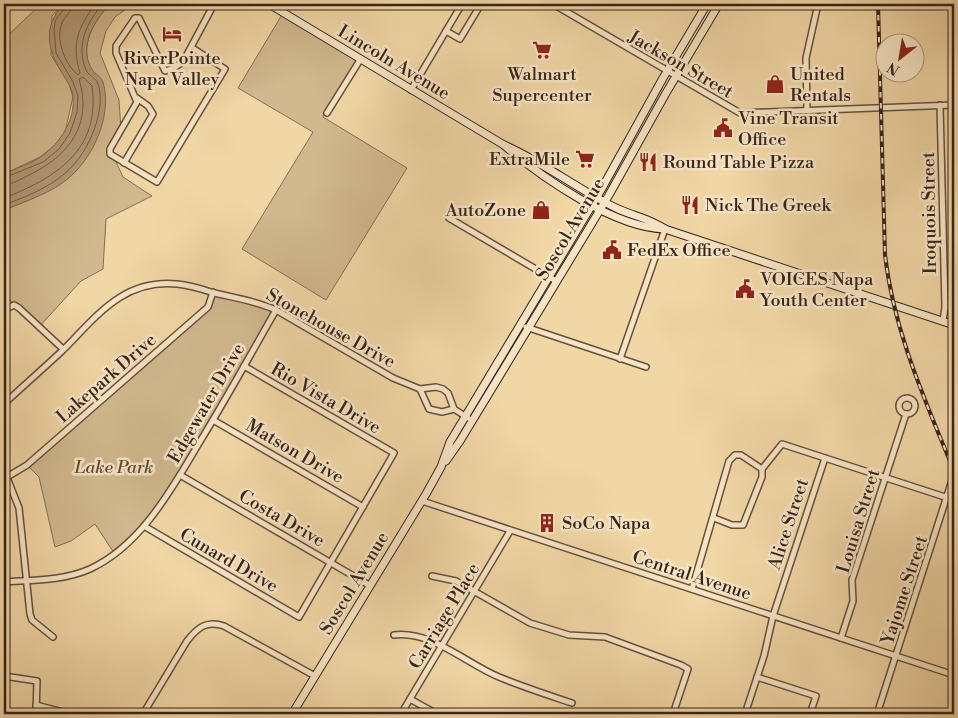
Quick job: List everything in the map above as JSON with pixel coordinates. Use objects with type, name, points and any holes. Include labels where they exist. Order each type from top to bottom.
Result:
[{"type":"main road","name":"Lincoln Avenue","points":[[269,4],[504,146],[521,160],[599,210],[650,229],[665,229]]},
{"type":"main road","name":"Soscol Avenue","points":[[292,714],[441,467],[472,421],[525,327],[549,277],[592,206],[666,72],[707,4]]},
{"type":"main road","name":"Soscol Avenue","points":[[441,467],[450,442],[556,282],[605,202],[675,77],[719,4]]},
{"type":"main road","name":"Lincoln Avenue","points":[[504,146],[524,154],[605,202],[652,220],[665,229],[954,324]]},
{"type":"street","points":[[124,163],[153,114],[148,106],[137,98],[116,49],[135,18],[141,20],[165,71],[179,66],[214,4]]},
{"type":"street","points":[[411,90],[462,4]]},
{"type":"street","points":[[446,31],[460,39],[482,4]]},
{"type":"street","name":"Jackson Street","points":[[553,4],[666,72],[740,113],[954,105]]},
{"type":"street","points":[[807,110],[806,58],[818,4]]},
{"type":"street","points":[[137,98],[136,105],[110,149],[113,157],[157,182],[226,69],[191,47]]},
{"type":"street","points":[[327,113],[360,60]]},
{"type":"street","name":"Iroquois Street","points":[[940,105],[945,307],[943,321]]},
{"type":"street","points":[[449,218],[556,282]]},
{"type":"street","points":[[620,359],[665,229]]},
{"type":"street","name":"Stonehouse Drive","points":[[4,404],[63,349],[102,309],[122,295],[158,284],[177,284],[258,302],[276,310],[370,366],[420,389],[436,387],[443,389],[448,393],[454,408],[472,421]]},
{"type":"street","name":"Lakepark Drive","points":[[8,477],[27,465],[208,307],[213,292]]},
{"type":"street","points":[[4,310],[14,305],[20,308],[63,349]]},
{"type":"street","name":"Edgewater Drive","points":[[4,582],[66,577],[89,569],[109,558],[144,526],[180,475],[276,310]]},
{"type":"street","points":[[525,327],[646,367]]},
{"type":"street","name":"Rio Vista Drive","points":[[244,366],[394,453],[363,507]]},
{"type":"street","points":[[420,389],[429,409],[442,412],[454,408]]},
{"type":"street","name":"Louisa Street","points":[[841,638],[853,601],[852,580],[906,414]]},
{"type":"street","name":"Matson Drive","points":[[213,420],[363,507]]},
{"type":"street","points":[[714,518],[732,525],[743,525],[762,477],[762,469],[782,444],[948,498]]},
{"type":"street","points":[[692,589],[714,518],[712,514],[729,461],[735,455],[741,455],[762,469]]},
{"type":"street","name":"Alice Street","points":[[745,714],[773,616],[825,458]]},
{"type":"street","points":[[4,470],[19,508],[32,620],[53,637]]},
{"type":"street","name":"Yajome Street","points":[[877,714],[948,498],[954,474]]},
{"type":"street","name":"Costa Drive","points":[[180,475],[369,585]]},
{"type":"street","name":"Central Avenue","points":[[422,501],[954,674]]},
{"type":"street","points":[[331,563],[363,507]]},
{"type":"street","name":"Cunard Drive","points":[[144,526],[299,617],[331,563]]},
{"type":"street","name":"Carriage Place","points":[[401,714],[510,531]]},
{"type":"street","points":[[432,576],[456,581],[530,623],[569,635],[605,637],[688,669],[673,714]]},
{"type":"street","points":[[143,714],[187,641],[195,630],[205,624],[216,623],[224,626],[315,676]]},
{"type":"street","points":[[394,635],[404,633],[443,646],[498,677],[572,704]]},
{"type":"street","points":[[4,676],[37,681],[36,714]]},
{"type":"street","points":[[757,677],[816,696],[810,714]]},
{"type":"street","points":[[410,699],[437,714]]},
{"type":"street","points":[[36,705],[71,714]]},
{"type":"green space","points":[[41,4],[63,4],[52,16],[51,55],[69,84],[73,97],[65,132],[55,145],[40,157],[4,174],[4,39]]},
{"type":"green space","points":[[110,4],[150,4],[126,9],[115,17],[106,31],[100,53],[119,100],[121,130],[110,149],[123,177],[152,196],[106,219],[103,269],[81,281],[39,327],[14,305],[4,292],[4,210],[36,197],[64,180],[76,170],[94,143],[103,115],[104,95],[103,84],[91,69],[88,60],[88,43],[94,26]]},
{"type":"green space","points":[[283,13],[360,60],[323,117],[407,168],[326,300],[242,249],[313,132],[238,88]]},
{"type":"green space","name":"Lake Park","points":[[213,292],[276,310],[173,486],[144,526],[114,553],[95,524],[71,541],[55,547],[39,477],[27,465],[207,307]]},
{"type":"water","points":[[63,4],[110,4],[90,34],[87,51],[91,68],[103,82],[105,95],[105,109],[98,137],[84,162],[65,181],[51,190],[4,210],[4,174],[33,161],[49,151],[65,131],[72,115],[72,91],[53,55],[49,38],[52,21]]},
{"type":"railway","points":[[878,4],[885,255],[889,283],[912,365],[954,471]]},
{"type":"place","name":"RiverPointe Napa Valley","points":[[172,34]]},
{"type":"place","name":"Walmart Supercenter","points":[[542,50]]},
{"type":"place","name":"United Rentals","points":[[775,84]]},
{"type":"place","name":"Vine Transit Office","points":[[723,128]]},
{"type":"place","name":"ExtraMile","points":[[585,159]]},
{"type":"place","name":"Round Table Pizza","points":[[648,162]]},
{"type":"place","name":"Nick The Greek","points":[[690,205]]},
{"type":"place","name":"AutoZone","points":[[541,210]]},
{"type":"place","name":"FedEx Office","points":[[612,250]]},
{"type":"place","name":"VOICES Napa Youth Center","points":[[745,289]]},
{"type":"place","name":"SoCo Napa","points":[[547,523]]}]
